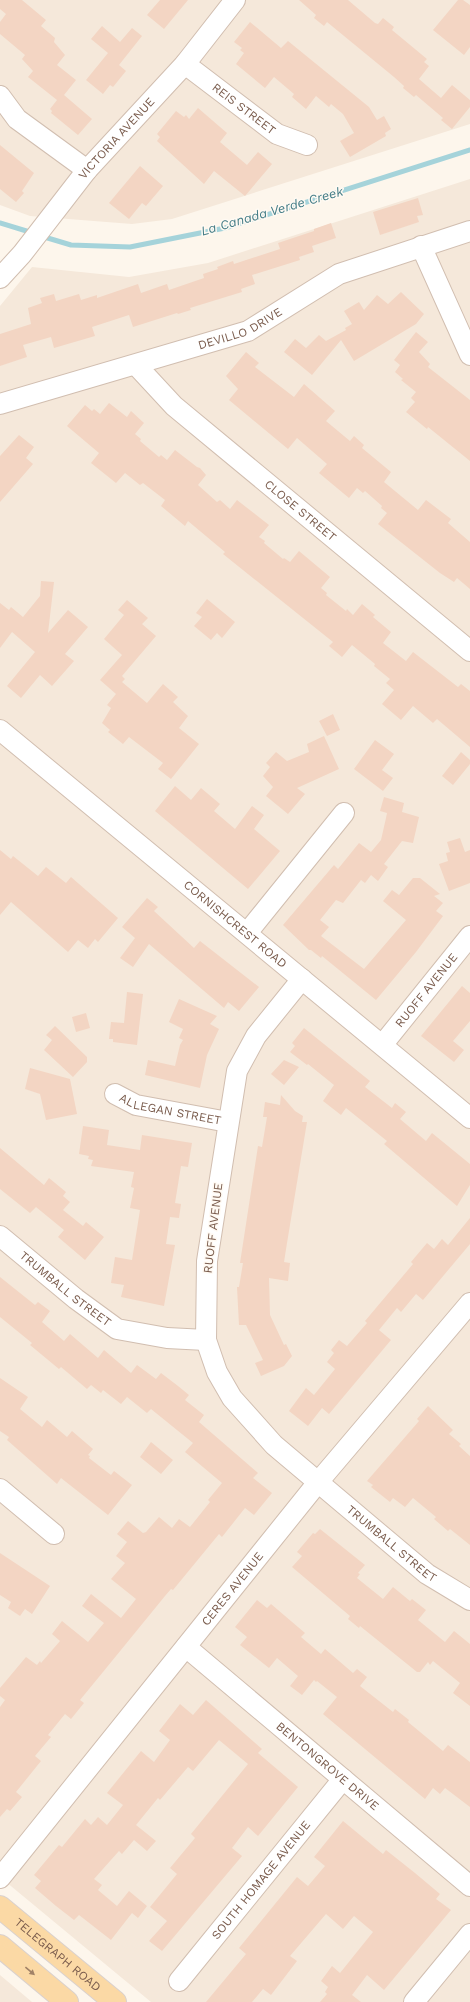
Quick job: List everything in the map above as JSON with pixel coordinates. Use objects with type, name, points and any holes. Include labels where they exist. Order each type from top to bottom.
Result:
[{"type":"main road","name":"TELEGRAPH ROAD","points":[[0,1907],[115,2002]]},
{"type":"main road","points":[[0,1946],[67,2002]]},
{"type":"street","name":"VICTORIA AVENUE","points":[[0,278],[48,222],[87,170],[185,64],[235,0]]},
{"type":"street","name":"REIS STREET","points":[[185,64],[277,134],[307,145]]},
{"type":"street","points":[[0,96],[17,119],[87,170]]},
{"type":"street","name":"DEVILLO DRIVE","points":[[0,404],[248,331],[339,274],[470,231]]},
{"type":"street","points":[[421,246],[470,355]]},
{"type":"street","name":"CLOSE STREET","points":[[136,365],[174,406],[470,651]]},
{"type":"street","name":"CORNISHCREST ROAD","points":[[0,730],[383,1044],[470,1118]]},
{"type":"street","points":[[246,933],[344,813]]},
{"type":"street","name":"RUOFF AVENUE","points":[[383,1044],[470,936]]},
{"type":"street","name":"RUOFF AVENUE","points":[[302,979],[256,1036],[237,1071],[207,1261],[206,1340],[217,1372],[232,1398],[274,1445],[319,1481]]},
{"type":"street","name":"ALLEGAN STREET","points":[[115,1094],[136,1105],[228,1122]]},
{"type":"street","name":"TRUMBALL STREET","points":[[0,1236],[76,1300],[117,1329],[166,1338],[206,1340]]},
{"type":"street","name":"CERES AVENUE","points":[[0,1878],[319,1481],[470,1303]]},
{"type":"street","name":"TRUMBALL STREET","points":[[319,1481],[427,1574],[470,1600]]},
{"type":"street","points":[[0,1489],[54,1534]]},
{"type":"street","name":"BENTONGROVE DRIVE","points":[[186,1647],[470,1886]]},
{"type":"street","name":"SOUTH HOMAGE AVENUE","points":[[180,1981],[344,1779]]},
{"type":"street","points":[[414,2002],[470,1934]]},
{"type":"shaded area","points":[[0,0],[470,0],[470,124],[172,219],[132,224],[30,216],[0,205]]},
{"type":"shaded area","points":[[470,179],[470,2002],[151,2002],[0,1877],[0,306],[32,267],[129,277],[208,263]]},
{"type":"shaded area","points":[[0,1975],[32,2002],[0,2002]]},
{"type":"building","points":[[0,0],[22,0],[46,20],[41,26],[55,38],[54,42],[65,55],[57,65],[76,80],[64,95],[92,119],[78,135],[51,113],[52,111],[50,109],[57,100],[28,77],[33,71],[22,59],[25,55],[0,34],[0,22],[6,14],[0,9]]},
{"type":"building","points":[[160,0],[188,0],[164,29],[147,15]]},
{"type":"building","points":[[299,0],[348,0],[375,23],[378,24],[383,18],[394,27],[392,30],[427,59],[424,62],[429,66],[419,79],[441,98],[452,85],[470,100],[470,107],[452,129],[441,120],[443,118],[416,95],[414,97],[403,88],[404,86],[394,77],[327,22],[324,26],[314,18],[316,15]]},
{"type":"building","points":[[458,0],[463,0],[470,5],[470,47],[464,55],[433,30]]},
{"type":"building","points":[[250,22],[281,48],[288,41],[369,107],[377,120],[384,116],[391,129],[385,133],[386,136],[350,157],[340,141],[354,133],[343,114],[331,104],[329,107],[316,96],[306,109],[292,97],[294,94],[274,77],[265,88],[236,64],[244,53],[240,50],[242,48],[234,42]]},
{"type":"building","points":[[102,26],[120,42],[132,28],[142,36],[119,65],[126,71],[113,87],[110,85],[103,94],[86,80],[108,53],[91,39]]},
{"type":"building","points":[[198,108],[227,133],[220,142],[247,165],[258,152],[272,164],[245,196],[214,171],[204,184],[157,141],[160,137],[157,134],[176,111],[184,117],[186,115],[189,119]]},
{"type":"building","points":[[0,145],[34,173],[22,191],[24,193],[16,202],[0,189]]},
{"type":"building","points":[[140,166],[163,186],[146,206],[142,203],[129,219],[109,203]]},
{"type":"building","points":[[418,198],[423,215],[417,216],[419,222],[380,235],[373,212]]},
{"type":"building","points":[[331,223],[336,238],[312,246],[314,252],[299,257],[300,260],[252,275],[255,284],[241,289],[242,292],[190,308],[191,310],[133,327],[129,315],[92,327],[95,336],[54,348],[51,337],[23,345],[27,357],[0,366],[0,334],[31,324],[28,308],[42,303],[40,298],[54,294],[56,301],[79,294],[81,300],[97,295],[97,298],[138,284],[141,293],[167,284],[169,290],[204,278],[203,274],[218,269],[217,267],[233,261],[234,264],[280,249],[278,243],[314,231],[314,229]]},
{"type":"building","points":[[401,292],[424,314],[416,324],[354,361],[341,340],[312,375],[284,352],[295,339],[306,348],[319,335],[326,341],[346,330],[345,328],[352,324],[344,311],[359,302],[364,310],[377,295],[388,304]]},
{"type":"building","points":[[416,332],[428,342],[419,352],[430,364],[428,367],[470,400],[470,461],[428,427],[427,429],[406,412],[415,402],[411,398],[416,392],[401,380],[403,379],[395,372],[400,365],[394,360]]},
{"type":"building","points":[[246,352],[259,363],[255,367],[294,397],[304,384],[335,411],[326,421],[350,441],[354,436],[364,445],[362,448],[391,472],[384,482],[418,510],[426,500],[451,519],[448,523],[470,542],[470,589],[457,578],[454,582],[440,573],[378,524],[387,513],[381,508],[382,506],[365,491],[363,493],[357,488],[349,498],[319,473],[327,464],[297,438],[288,449],[229,400],[238,389],[226,376]]},
{"type":"building","points":[[109,403],[127,417],[131,411],[144,423],[135,434],[141,439],[140,441],[159,457],[161,455],[167,460],[175,450],[200,468],[206,475],[198,485],[217,502],[220,500],[230,509],[237,500],[269,525],[259,537],[283,559],[284,558],[290,562],[299,551],[330,577],[321,588],[327,593],[326,595],[346,611],[347,609],[353,615],[362,604],[375,615],[373,617],[391,632],[383,643],[406,661],[413,652],[458,687],[461,684],[470,691],[470,747],[437,719],[433,723],[413,706],[401,720],[382,704],[394,690],[386,683],[390,679],[374,666],[375,664],[352,645],[342,657],[329,646],[333,642],[223,554],[225,552],[188,521],[185,526],[161,506],[165,500],[143,483],[140,485],[125,473],[116,483],[91,463],[99,453],[67,426],[85,405],[92,411],[94,409],[100,414]]},
{"type":"building","points":[[19,435],[34,447],[26,458],[33,464],[0,502],[0,456]]},
{"type":"building","points":[[41,581],[54,582],[48,633],[68,610],[88,627],[65,654],[74,661],[52,686],[40,675],[21,698],[7,686],[35,652],[12,632],[0,648],[0,603],[9,610],[11,607],[23,617],[40,596]]},
{"type":"building","points":[[207,599],[235,622],[222,638],[217,633],[211,640],[194,626],[202,617],[196,613]]},
{"type":"building","points":[[127,600],[148,618],[142,624],[156,636],[122,676],[125,679],[122,682],[147,703],[163,684],[178,697],[173,702],[188,716],[179,728],[199,744],[171,779],[158,769],[163,763],[129,737],[123,744],[108,732],[110,730],[102,723],[111,708],[107,705],[116,694],[100,680],[122,655],[104,639],[124,615],[118,610]]},
{"type":"building","points":[[333,714],[340,730],[327,736],[319,721]]},
{"type":"building","points":[[324,736],[339,769],[297,788],[305,794],[288,814],[266,796],[273,787],[263,776],[270,767],[266,763],[276,752],[287,761],[309,752],[307,744]]},
{"type":"building","points":[[375,740],[394,754],[382,770],[393,778],[383,791],[354,769]]},
{"type":"building","points":[[461,752],[470,760],[470,764],[453,785],[442,776]]},
{"type":"building","points":[[175,786],[191,800],[201,788],[220,804],[214,811],[235,829],[252,806],[264,815],[254,829],[280,851],[248,889],[155,811]]},
{"type":"building","points":[[384,797],[404,803],[402,812],[419,817],[413,843],[402,841],[384,864],[388,867],[378,881],[371,875],[365,883],[361,880],[343,903],[336,900],[320,920],[329,927],[321,936],[364,969],[406,920],[383,901],[392,890],[399,895],[413,878],[420,878],[440,894],[434,896],[443,903],[436,911],[443,916],[416,952],[376,1000],[322,956],[321,958],[309,950],[283,925],[334,865],[338,869],[359,843],[371,852],[381,840],[387,813],[380,811]]},
{"type":"building","points":[[460,838],[465,852],[470,850],[470,883],[449,891],[439,864],[448,861],[446,853],[450,852],[447,842]]},
{"type":"building","points":[[0,850],[11,859],[13,856],[38,876],[46,867],[66,883],[71,877],[118,918],[98,942],[95,939],[88,948],[78,940],[68,952],[11,902],[0,915]]},
{"type":"building","points":[[147,898],[158,907],[154,911],[194,948],[200,941],[259,987],[239,1011],[228,1002],[224,1008],[149,944],[133,967],[120,958],[135,938],[122,927]]},
{"type":"building","points":[[462,986],[470,993],[470,1021],[453,1041],[464,1050],[454,1062],[421,1036]]},
{"type":"building","points":[[127,992],[143,994],[137,1045],[113,1042],[113,1039],[109,1039],[111,1022],[124,1023]]},
{"type":"building","points":[[179,999],[217,1016],[210,1024],[219,1029],[207,1055],[200,1088],[145,1075],[148,1060],[175,1066],[180,1045],[183,1040],[179,1038],[183,1029],[169,1022]]},
{"type":"building","points":[[86,1013],[90,1028],[76,1032],[72,1017]]},
{"type":"building","points":[[55,1026],[87,1057],[87,1062],[73,1077],[44,1050],[52,1040],[46,1035]]},
{"type":"building","points":[[304,1028],[370,1081],[365,1087],[392,1108],[395,1103],[406,1112],[400,1119],[426,1141],[432,1133],[470,1164],[470,1185],[457,1206],[384,1144],[387,1141],[346,1108],[341,1115],[323,1101],[334,1085],[308,1064],[307,1065],[290,1052],[295,1046],[292,1043]]},
{"type":"building","points":[[284,1060],[299,1067],[284,1085],[271,1074]]},
{"type":"building","points":[[30,1068],[70,1079],[77,1114],[46,1120],[40,1094],[25,1089]]},
{"type":"building","points":[[281,1095],[295,1111],[303,1116],[302,1122],[307,1122],[284,1262],[290,1263],[288,1281],[269,1278],[270,1315],[284,1345],[286,1344],[292,1356],[284,1366],[261,1376],[255,1363],[263,1360],[246,1325],[239,1325],[237,1287],[239,1287],[243,1263],[240,1263],[258,1146],[262,1147],[267,1117],[263,1117],[265,1102],[280,1105]]},
{"type":"building","points":[[83,1126],[109,1130],[107,1145],[140,1150],[142,1135],[192,1143],[188,1167],[181,1166],[175,1203],[181,1204],[179,1218],[170,1217],[166,1244],[175,1245],[164,1306],[121,1297],[124,1285],[111,1283],[115,1257],[132,1260],[140,1210],[130,1208],[134,1188],[131,1187],[134,1172],[91,1166],[93,1160],[88,1159],[89,1156],[79,1154]]},
{"type":"building","points":[[0,1148],[44,1185],[49,1178],[66,1192],[63,1196],[70,1202],[63,1210],[83,1226],[86,1222],[104,1237],[85,1260],[58,1237],[64,1230],[36,1207],[30,1213],[0,1189]]},
{"type":"building","points":[[470,1218],[470,1244],[423,1300],[416,1294],[401,1312],[397,1308],[379,1330],[391,1340],[329,1414],[322,1408],[308,1426],[289,1411],[306,1388],[314,1395],[335,1369],[327,1362],[334,1353],[331,1350],[339,1340],[347,1346],[367,1323],[365,1321],[413,1264],[411,1262],[427,1243],[434,1249],[442,1239],[448,1245]]},
{"type":"building","points":[[0,1277],[35,1305],[38,1302],[50,1311],[42,1322],[64,1341],[70,1334],[98,1358],[104,1350],[131,1373],[137,1365],[156,1379],[161,1373],[178,1386],[189,1395],[185,1400],[204,1415],[199,1422],[258,1473],[253,1478],[272,1493],[254,1515],[245,1508],[222,1537],[219,1534],[173,1590],[171,1589],[165,1596],[80,1700],[84,1703],[71,1719],[65,1714],[48,1735],[51,1737],[35,1756],[41,1761],[16,1792],[22,1797],[10,1811],[7,1809],[0,1817],[0,1707],[5,1700],[0,1696],[0,1688],[26,1657],[37,1665],[40,1661],[41,1663],[60,1641],[52,1634],[62,1621],[88,1642],[104,1623],[82,1606],[91,1594],[121,1618],[136,1599],[111,1579],[125,1563],[116,1556],[127,1542],[117,1534],[128,1521],[143,1533],[146,1532],[159,1517],[172,1528],[179,1519],[190,1527],[210,1502],[208,1500],[222,1483],[185,1452],[193,1443],[151,1409],[147,1413],[127,1397],[121,1404],[103,1390],[101,1393],[91,1385],[87,1389],[61,1367],[59,1369],[30,1345],[32,1343],[0,1317]]},
{"type":"building","points":[[0,1378],[28,1397],[20,1409],[42,1427],[47,1420],[67,1437],[72,1431],[93,1449],[88,1455],[90,1456],[89,1458],[111,1475],[114,1471],[132,1485],[108,1515],[61,1478],[57,1484],[7,1440],[9,1437],[0,1431]]},
{"type":"building","points":[[428,1406],[453,1430],[449,1434],[461,1444],[459,1446],[470,1456],[470,1545],[450,1529],[448,1531],[434,1519],[436,1517],[413,1498],[405,1507],[393,1498],[390,1502],[371,1487],[373,1485],[367,1481],[419,1421],[417,1419]]},
{"type":"building","points":[[151,1442],[173,1460],[161,1474],[140,1457]]},
{"type":"building","points":[[320,1529],[365,1565],[358,1573],[360,1574],[357,1578],[383,1599],[393,1587],[410,1601],[412,1599],[426,1610],[418,1620],[445,1642],[454,1631],[470,1644],[470,1706],[453,1693],[460,1683],[433,1661],[430,1665],[428,1662],[420,1672],[417,1672],[360,1626],[359,1628],[348,1619],[350,1616],[292,1567],[302,1556],[297,1552],[313,1533],[315,1534]]},
{"type":"building","points":[[0,1553],[50,1586],[32,1614],[25,1609],[20,1616],[8,1608],[11,1602],[0,1595]]},
{"type":"building","points":[[257,1600],[267,1608],[271,1604],[305,1633],[301,1637],[321,1654],[325,1649],[353,1673],[357,1669],[367,1677],[360,1686],[393,1712],[395,1709],[409,1720],[408,1722],[443,1751],[448,1745],[470,1762],[470,1807],[445,1788],[440,1794],[433,1788],[425,1799],[323,1714],[337,1697],[314,1680],[302,1695],[290,1686],[298,1676],[277,1658],[269,1668],[240,1645],[247,1637],[235,1627]]},
{"type":"building","points":[[206,1700],[262,1749],[258,1753],[298,1787],[258,1836],[248,1827],[232,1848],[242,1856],[162,1951],[149,1941],[167,1921],[150,1907],[177,1874],[170,1868],[195,1838],[191,1834],[248,1764],[219,1740],[193,1771],[188,1767],[160,1800],[158,1798],[136,1825],[156,1841],[147,1851],[134,1840],[122,1854],[119,1851],[94,1879],[102,1885],[98,1890],[117,1906],[129,1891],[147,1906],[138,1918],[132,1913],[111,1940],[79,1915],[74,1920],[56,1906],[35,1888],[41,1881],[34,1875],[59,1845],[62,1847],[85,1819],[91,1825],[98,1817],[107,1825],[123,1805],[107,1793],[141,1751],[154,1762],[170,1740],[159,1731],[180,1704],[193,1715]]},
{"type":"building","points":[[343,1821],[383,1854],[386,1850],[415,1873],[440,1894],[436,1899],[451,1910],[384,1990],[367,1975],[352,1995],[361,2002],[320,2002],[327,1994],[325,1992],[328,1987],[321,1981],[332,1966],[340,1973],[373,1932],[354,1916],[343,1929],[326,1914],[290,1956],[297,1961],[271,1995],[263,1989],[252,2002],[206,2002],[246,1954],[239,1948],[297,1877],[308,1886],[325,1866],[314,1857]]},
{"type":"waterway","name":"La Canada Verde Creek","points":[[41,236],[71,245],[130,247],[225,228],[470,150]]},
{"type":"waterway","name":"La Canada Verde Creek","points":[[0,223],[33,233]]}]
